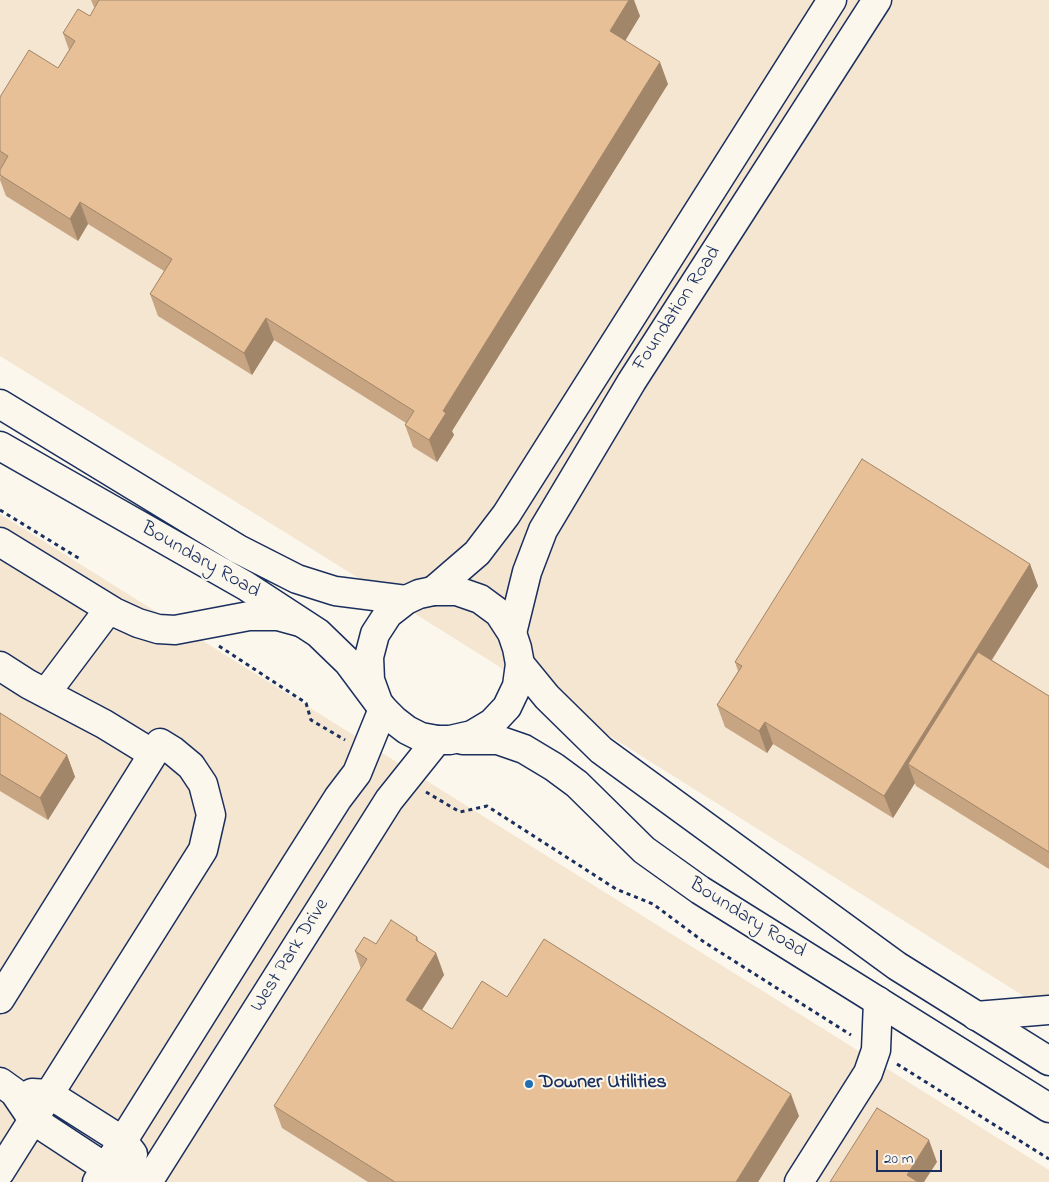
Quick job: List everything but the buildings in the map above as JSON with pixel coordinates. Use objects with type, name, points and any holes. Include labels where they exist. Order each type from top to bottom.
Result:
[{"type":"main road","name":"Foundation Road","points":[[433,591],[478,554],[506,515],[832,0]]},
{"type":"main road","name":"Foundation Road","points":[[512,633],[527,572],[543,530],[632,381],[877,0]]},
{"type":"main road","points":[[600,364],[632,381]]},
{"type":"main road","name":"Boundary Road","points":[[0,404],[238,549],[297,579],[335,591],[406,600]]},
{"type":"main road","name":"Boundary Road","points":[[0,446],[246,586],[318,634],[348,662],[381,705]]},
{"type":"main road","points":[[0,542],[109,609],[138,623],[158,629],[175,630],[249,616],[278,616],[300,622]]},
{"type":"main road","points":[[433,591],[457,591],[480,599],[499,613],[512,633],[518,648],[520,664],[516,686],[507,707],[492,723],[472,735],[443,740],[421,736],[407,730],[394,720],[381,705],[370,680],[369,657],[375,634],[388,614],[406,600],[419,594],[433,591]]},
{"type":"main road","points":[[46,693],[109,609]]},
{"type":"main road","points":[[520,664],[547,697],[601,750],[897,966],[1049,1061]]},
{"type":"main road","points":[[0,666],[104,724],[153,754]]},
{"type":"main road","points":[[102,1175],[293,869],[338,798],[357,772],[366,752],[381,705]]},
{"type":"main road","name":"Boundary Road","points":[[443,740],[498,740],[524,749],[577,784],[644,850],[700,890],[1049,1108]]},
{"type":"main road","name":"West Park Drive","points":[[149,1180],[389,800],[443,740]]},
{"type":"main road","points":[[0,999],[160,743],[191,766],[203,784],[212,815],[203,850],[0,1172]]},
{"type":"main road","points":[[799,1182],[868,1073],[876,1050],[878,1001]]},
{"type":"main road","points":[[976,1016],[1049,1010]]},
{"type":"main road","points":[[7,1087],[49,1094],[123,1141],[149,1180]]},
{"type":"main road","points":[[7,1087],[33,1120],[102,1175],[149,1180]]},
{"type":"path","points":[[0,510],[82,561]]},
{"type":"path","points":[[189,627],[306,704],[311,720],[366,752]]},
{"type":"path","points":[[406,780],[460,812],[487,806],[616,889],[653,904],[704,942],[1049,1159]]},
{"type":"shaded area","points":[[0,0],[1049,0],[1049,1012],[312,549],[0,356]]},
{"type":"shaded area","points":[[0,514],[1049,1170],[1049,1182],[0,1182]]},
{"type":"place","name":"Downer Utilities","points":[[529,1084]]}]
